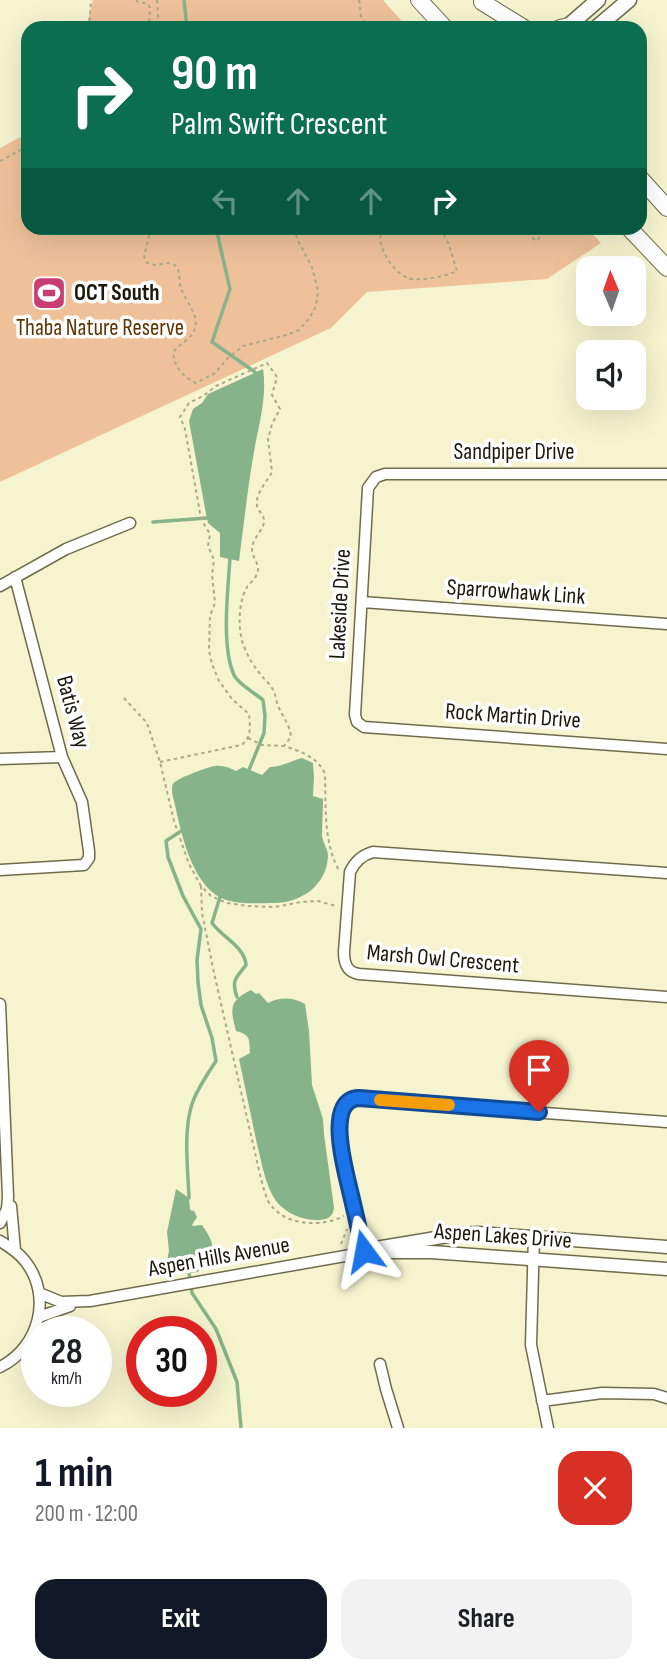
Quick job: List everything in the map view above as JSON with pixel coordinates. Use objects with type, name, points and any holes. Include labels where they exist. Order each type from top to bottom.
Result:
[{"type":"main road","points":[[419,0],[438,21]]},
{"type":"main road","points":[[572,21],[598,0]]},
{"type":"main road","points":[[604,21],[629,0]]},
{"type":"main road","points":[[481,1],[497,21]]},
{"type":"main road","points":[[481,1],[513,21]]},
{"type":"main road","points":[[647,185],[667,208]]},
{"type":"main road","points":[[636,235],[667,268]]},
{"type":"street","name":"Sandpiper Drive","points":[[368,488],[376,477],[385,474],[667,474]]},
{"type":"street","name":"Lakeside Drive","points":[[357,722],[355,715],[368,488]]},
{"type":"street","points":[[0,586],[66,550],[130,523]]},
{"type":"street","name":"Batis Way","points":[[0,870],[83,866],[89,858],[82,802],[62,757],[15,577]]},
{"type":"street","name":"Sparrowhawk Link","points":[[362,602],[667,624]]},
{"type":"street","name":"Rock Martin Drive","points":[[357,722],[364,727],[667,749]]},
{"type":"street","points":[[0,760],[62,757]]},
{"type":"street","name":"Marsh Owl Crescent","points":[[667,873],[379,852],[366,854],[356,861],[350,872],[344,958],[347,969],[359,975],[667,997]]},
{"type":"street","points":[[0,1004],[3,1159],[15,1250]]},
{"type":"street","points":[[362,1253],[340,1140],[342,1111],[354,1098],[667,1122]]},
{"type":"street","points":[[0,1223],[5,1214],[8,1197]]},
{"type":"street","name":"Aspen Lakes Drive","points":[[362,1253],[478,1233],[667,1247]]},
{"type":"street","points":[[534,1236],[531,1345],[548,1428]]},
{"type":"street","points":[[0,1241],[15,1250],[34,1277],[39,1293],[39,1316]]},
{"type":"street","name":"Aspen Lakes Drive","points":[[362,1253],[431,1252],[667,1269]]},
{"type":"street","name":"Aspen Hills Avenue","points":[[41,1316],[90,1301],[362,1253]]},
{"type":"street","name":"Aspen Hills Avenue","points":[[39,1293],[61,1302],[90,1301]]},
{"type":"street","points":[[0,1367],[21,1352]]},
{"type":"street","points":[[380,1364],[398,1428]]},
{"type":"street","points":[[542,1401],[602,1393],[654,1394],[667,1398]]},
{"type":"path","points":[[90,21],[92,0]]},
{"type":"path","points":[[136,0],[148,4],[149,21]]},
{"type":"path","points":[[157,0],[159,21]]},
{"type":"path","points":[[359,0],[363,21]]},
{"type":"path","points":[[0,161],[21,150]]},
{"type":"path","points":[[149,235],[144,256],[146,262],[152,265],[167,263],[176,266],[180,286],[194,315],[194,334],[173,352],[174,360],[184,377],[196,383],[215,373],[243,346],[299,330],[309,319],[316,306],[317,283],[296,235]]},
{"type":"path","points":[[381,235],[385,255],[399,272],[409,279],[449,275],[457,271],[444,235]]},
{"type":"path","points":[[160,762],[241,745],[248,738],[249,713],[232,699],[219,681],[209,651],[210,616],[215,603],[212,575],[214,560],[208,546],[210,534],[200,513],[185,429],[180,417],[189,403],[225,382],[267,363],[277,377],[272,395],[279,409],[268,439],[271,472],[258,497],[257,505],[264,519],[252,546],[252,555],[258,570],[243,597],[240,635],[243,647],[272,687],[279,708],[287,720],[291,737],[284,747]]},
{"type":"path","points":[[124,698],[147,723],[160,762],[174,821],[189,864],[201,886],[211,897],[248,906],[275,907],[318,901],[346,911]]},
{"type":"path","points":[[248,738],[262,745],[300,751],[324,769],[328,842],[332,858],[349,882]]},
{"type":"path","points":[[201,886],[202,914],[214,973],[267,1199],[288,1218],[306,1223],[323,1223],[355,1211]]},
{"type":"path","points":[[336,1258],[355,1211]]},
{"type":"green space","points":[[93,0],[383,0],[402,21],[88,21]]},
{"type":"green space","name":"Thaba Nature Reserve","points":[[21,137],[21,235],[594,235],[601,243],[582,256],[576,256],[576,260],[547,279],[367,292],[331,328],[0,482],[0,148]]},
{"type":"shaded area","points":[[263,369],[262,408],[239,561],[220,557],[220,533],[208,523],[189,421],[193,409],[202,403],[208,394]]},
{"type":"shaded area","points":[[302,758],[313,763],[313,796],[323,799],[322,836],[328,856],[323,876],[311,890],[294,900],[252,903],[222,899],[200,878],[188,854],[180,828],[173,784],[185,776],[215,766],[236,771],[243,767],[262,775],[270,767]]},
{"type":"shaded area","points":[[251,990],[259,993],[268,1003],[286,999],[305,1004],[312,1085],[323,1119],[334,1208],[331,1215],[325,1219],[308,1219],[290,1213],[276,1201],[266,1181],[239,1059],[250,1053],[249,1041],[247,1036],[236,1031],[232,1011],[235,1002]]},
{"type":"shaded area","points":[[176,1189],[189,1198],[190,1210],[194,1211],[197,1217],[192,1225],[202,1225],[212,1244],[210,1258],[198,1272],[179,1274],[167,1261],[167,1232]]},
{"type":"waterway","points":[[184,0],[186,21]]},
{"type":"waterway","points":[[218,235],[230,289],[212,342],[255,372]]},
{"type":"waterway","points":[[153,522],[207,518]]},
{"type":"waterway","points":[[230,558],[226,618],[230,663],[236,678],[263,700],[265,716],[264,733],[249,770]]},
{"type":"waterway","points":[[181,831],[166,841],[168,857],[183,896],[201,929],[197,960],[198,982],[201,1005],[216,1061],[202,1082],[189,1115],[189,1198]]},
{"type":"waterway","points":[[220,897],[212,923],[237,947],[245,959],[246,965],[235,979],[237,997]]},
{"type":"waterway","points":[[189,1273],[192,1293],[216,1329],[237,1382],[241,1428]]},
{"type":"slow traffic","points":[[380,1100],[449,1105]]},
{"type":"place","name":"OCT South","points":[[49,293]]},
{"type":"route","points":[[364,1251],[341,1153],[340,1121],[342,1111],[349,1101],[359,1098],[539,1112]]}]
